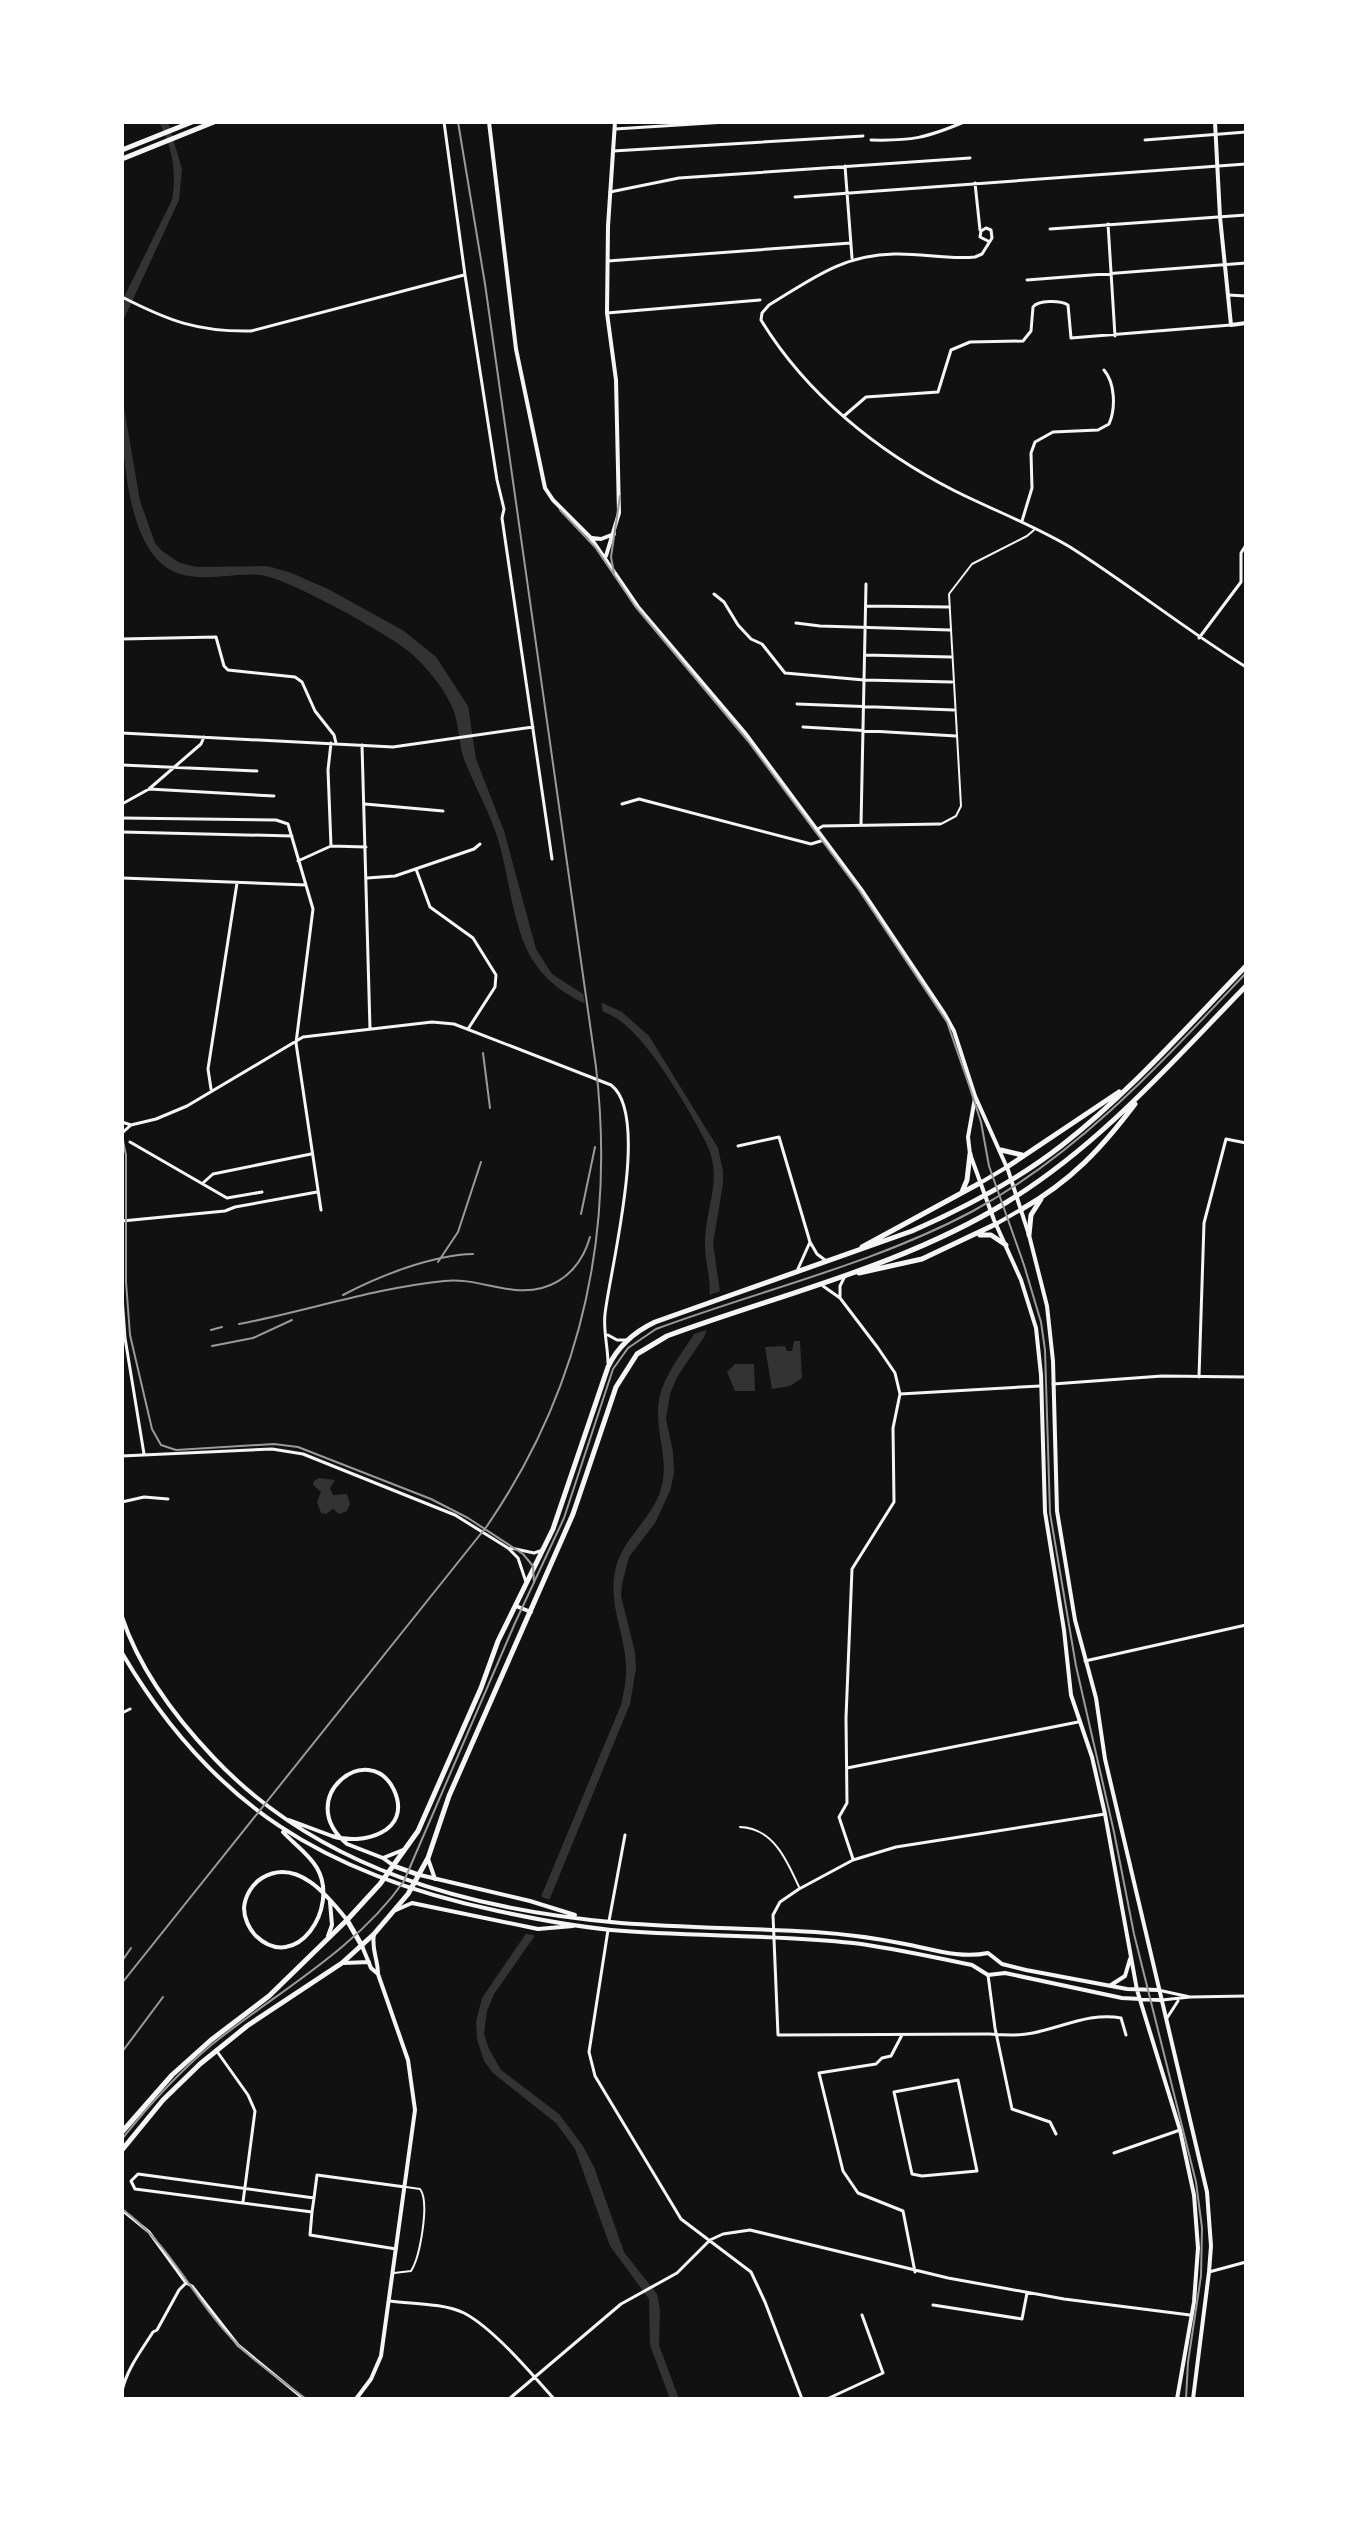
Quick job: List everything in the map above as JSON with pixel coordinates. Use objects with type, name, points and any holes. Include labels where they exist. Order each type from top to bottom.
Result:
[{"type":"main road","points":[[122,150],[192,122]]},
{"type":"main road","points":[[122,159],[214,122]]},
{"type":"main road","points":[[122,2132],[172,2075],[269,1996],[347,1920],[405,1849],[430,1808],[498,1641],[544,1550],[572,1478],[608,1367],[627,1340],[655,1322],[847,1256],[946,1217],[1020,1174],[1080,1131],[1130,1086],[1246,966]]},
{"type":"main road","points":[[122,2150],[163,2100],[216,2050],[362,1946],[396,1910],[420,1875],[449,1796],[578,1503],[620,1377],[646,1347],[689,1328],[855,1272],[942,1237],[1006,1203],[1071,1158],[1145,1091],[1246,986]]},
{"type":"main road","points":[[1008,1168],[1130,1086]]},
{"type":"main road","points":[[1021,1207],[1062,1184],[1095,1153],[1145,1091]]},
{"type":"main road","points":[[1001,1150],[1010,1154],[1027,1154]]},
{"type":"main road","points":[[962,1193],[970,1154]]},
{"type":"main road","points":[[847,1256],[981,1184]]},
{"type":"main road","points":[[1029,1235],[1031,1215],[1043,1197]]},
{"type":"main road","points":[[846,1275],[905,1264],[975,1235],[995,1222]]},
{"type":"main road","points":[[975,1235],[991,1235],[1006,1245]]},
{"type":"main road","points":[[847,1256],[856,1262],[855,1272]]},
{"type":"main road","points":[[394,1866],[420,1875]]},
{"type":"main road","points":[[347,1920],[362,1946]]},
{"type":"street","points":[[444,122],[465,275],[504,509],[502,518],[552,859]]},
{"type":"street","points":[[489,122],[520,372],[545,488],[606,556],[638,607],[745,733],[869,900],[953,1027],[975,1096],[1001,1150],[1021,1207],[1047,1306],[1051,1334],[1057,1511],[1075,1620],[1096,1698],[1105,1759],[1207,2192],[1211,2246],[1193,2399]]},
{"type":"street","points":[[606,556],[619,514],[616,380],[607,313],[615,122]]},
{"type":"street","points":[[615,129],[726,122]]},
{"type":"street","points":[[871,140],[925,138],[964,122]]},
{"type":"street","points":[[1215,122],[1220,217],[1231,325]]},
{"type":"street","points":[[1145,140],[1246,132]]},
{"type":"street","points":[[613,151],[863,136]]},
{"type":"street","points":[[610,192],[679,178],[970,158]]},
{"type":"street","points":[[795,197],[1246,164]]},
{"type":"street","points":[[845,166],[852,259]]},
{"type":"street","points":[[975,183],[980,237],[988,241]]},
{"type":"street","points":[[1050,229],[1246,215]]},
{"type":"street","points":[[1108,224],[1115,336]]},
{"type":"street","points":[[981,231],[986,228],[991,230],[992,238],[982,254],[975,257],[896,254],[852,259],[809,280],[769,305],[762,313],[762,323],[797,371],[844,416],[887,451],[955,491],[1072,548],[1199,638],[1246,667]]},
{"type":"street","points":[[607,260],[851,243]]},
{"type":"street","points":[[1027,280],[1246,263]]},
{"type":"street","points":[[122,297],[190,326],[216,331],[251,331],[465,275]]},
{"type":"street","points":[[1228,295],[1246,296]]},
{"type":"street","points":[[607,313],[760,300]]},
{"type":"street","points":[[844,416],[866,397],[938,392],[951,350],[970,342],[1023,341],[1031,331],[1034,303],[1063,302],[1068,305],[1071,338],[1246,323]]},
{"type":"street","points":[[1022,521],[1032,488],[1031,453],[1035,442],[1053,432],[1098,430],[1109,424],[1113,401],[1110,377],[1104,370]]},
{"type":"street","points":[[590,537],[601,539],[614,534]]},
{"type":"street","points":[[1199,638],[1241,582],[1241,553],[1246,545]]},
{"type":"street","points":[[861,825],[866,584]]},
{"type":"street","points":[[714,594],[724,602],[738,625],[751,639],[762,644],[785,673],[864,680],[952,682]]},
{"type":"street","points":[[866,606],[949,607]]},
{"type":"street","points":[[796,623],[950,630]]},
{"type":"street","points":[[122,639],[214,637],[218,639],[224,666],[228,670],[295,677],[302,682],[315,711],[334,735],[328,770],[331,846]]},
{"type":"street","points":[[865,655],[951,657]]},
{"type":"street","points":[[797,704],[954,710]]},
{"type":"street","points":[[122,733],[393,747],[533,727]]},
{"type":"street","points":[[803,727],[862,733],[956,736]]},
{"type":"street","points":[[122,804],[149,789],[201,744],[204,737]]},
{"type":"street","points":[[362,745],[370,1029]]},
{"type":"street","points":[[122,765],[257,771]]},
{"type":"street","points":[[149,789],[274,796]]},
{"type":"street","points":[[622,804],[639,799],[811,844],[824,840]]},
{"type":"street","points":[[365,804],[443,811]]},
{"type":"street","points":[[122,818],[276,820],[288,824],[313,919],[297,1039],[321,1210]]},
{"type":"street","points":[[816,830],[823,826],[940,824]]},
{"type":"street","points":[[122,832],[292,836]]},
{"type":"street","points":[[367,878],[416,869],[474,849],[480,844]]},
{"type":"street","points":[[298,861],[331,846],[366,847]]},
{"type":"street","points":[[416,869],[430,907],[473,938],[496,975],[495,987],[468,1029]]},
{"type":"street","points":[[122,878],[306,885]]},
{"type":"street","points":[[212,1090],[208,1069],[237,883]]},
{"type":"street","points":[[122,1122],[138,1124],[166,1115],[309,1035],[432,1022],[449,1022],[611,1085],[619,1092],[627,1116],[629,1140],[616,1257],[605,1314],[608,1367]]},
{"type":"street","points":[[975,1096],[968,1137],[970,1154],[1031,1307],[1039,1346],[1045,1512],[1071,1695],[1092,1757],[1105,1814],[1137,1990],[1180,2130],[1194,2195],[1197,2232],[1192,2315],[1177,2399]]},
{"type":"street","points":[[122,1133],[131,1125]]},
{"type":"street","points":[[738,1146],[779,1137],[810,1242],[817,1254],[829,1262]]},
{"type":"street","points":[[1199,1377],[1204,1223],[1226,1139],[1246,1143]]},
{"type":"street","points":[[130,1142],[227,1198],[262,1192]]},
{"type":"street","points":[[203,1183],[213,1174],[311,1154]]},
{"type":"street","points":[[981,1184],[1008,1168]]},
{"type":"street","points":[[122,1221],[225,1211],[317,1192]]},
{"type":"street","points":[[995,1222],[1021,1207]]},
{"type":"street","points":[[796,1273],[810,1242]]},
{"type":"street","points":[[840,1298],[840,1286],[846,1275]]},
{"type":"street","points":[[819,1284],[840,1298],[895,1373],[900,1394],[893,1428],[894,1502],[852,1569],[847,1803],[839,1822],[853,1860]]},
{"type":"street","points":[[122,1296],[125,1338],[144,1455]]},
{"type":"street","points":[[607,1334],[617,1340],[627,1340]]},
{"type":"street","points":[[1053,1384],[1162,1376],[1246,1377]]},
{"type":"street","points":[[900,1394],[1041,1386]]},
{"type":"street","points":[[122,1456],[272,1449],[303,1454],[447,1510],[508,1548],[522,1563],[526,1586]]},
{"type":"street","points":[[122,1502],[144,1497],[168,1499]]},
{"type":"street","points":[[508,1548],[534,1553],[544,1550]]},
{"type":"street","points":[[516,1606],[531,1612]]},
{"type":"street","points":[[122,1617],[123,1629],[146,1671],[183,1723],[220,1765],[285,1819],[320,1842],[374,1869],[418,1885],[526,1909],[609,1922],[856,1936],[968,1957],[988,1953],[999,1962],[1107,1986],[1158,1990],[1190,1997]]},
{"type":"street","points":[[1085,1661],[1246,1625]]},
{"type":"street","points":[[122,1653],[152,1701],[214,1773],[279,1828],[318,1869],[324,1892],[322,1911],[311,1931],[288,1945],[265,1942],[249,1926],[244,1909],[247,1895],[255,1883],[271,1874],[285,1872],[302,1876],[330,1900],[347,1920]]},
{"type":"street","points":[[122,1662],[136,1676]]},
{"type":"street","points":[[122,1713],[130,1709]]},
{"type":"street","points":[[847,1768],[1078,1721]]},
{"type":"street","points":[[285,1819],[348,1840],[364,1840],[383,1833],[396,1812],[394,1791],[378,1774],[363,1770],[340,1779],[331,1790],[329,1819],[339,1837],[347,1844],[383,1858],[394,1866]]},
{"type":"street","points":[[1105,1814],[896,1847],[853,1860],[799,1889],[775,1908],[773,1930],[778,2035],[1034,2033],[1106,2015],[1121,2018],[1126,2035]]},
{"type":"street","points":[[279,1828],[364,1873],[458,1903],[608,1929],[871,1946],[977,1967],[988,1975],[1012,2109],[1050,2122],[1056,2134]]},
{"type":"street","points":[[609,1922],[625,1835]]},
{"type":"street","points":[[383,1858],[405,1849]]},
{"type":"street","points":[[428,1858],[435,1879]]},
{"type":"street","points":[[420,1875],[530,1901],[584,1919]]},
{"type":"street","points":[[327,1940],[332,1925],[330,1900]]},
{"type":"street","points":[[396,1910],[417,1903],[550,1930],[575,1925]]},
{"type":"street","points":[[608,1929],[590,2044],[593,2068],[629,2135],[681,2219],[751,2272],[802,2399]]},
{"type":"street","points":[[374,1934],[372,1948],[378,1974]]},
{"type":"street","points":[[356,2399],[371,2379],[381,2356],[414,2114],[408,2060],[378,1974],[362,1946]]},
{"type":"street","points":[[977,1967],[978,1956]]},
{"type":"street","points":[[1107,1986],[1125,1976],[1130,1956]]},
{"type":"street","points":[[342,1963],[369,1962]]},
{"type":"street","points":[[997,1973],[999,1962]]},
{"type":"street","points":[[988,1975],[997,1973],[1140,2001],[1246,1996]]},
{"type":"street","points":[[1165,2020],[1181,1999]]},
{"type":"street","points":[[902,2035],[891,2056],[882,2058],[876,2064],[819,2073],[845,2174],[858,2193],[903,2211],[915,2272]]},
{"type":"street","points":[[216,2050],[248,2095],[255,2111],[243,2202]]},
{"type":"street","points":[[958,2080],[977,2171],[922,2176],[912,2174],[894,2092],[958,2080]]},
{"type":"street","points":[[1114,2153],[1180,2130]]},
{"type":"street","points":[[312,2212],[135,2189],[131,2181],[138,2174],[314,2198]]},
{"type":"street","points":[[396,2249],[310,2235],[317,2175],[405,2187]]},
{"type":"street","points":[[122,2210],[149,2232],[186,2283],[192,2286],[238,2345],[304,2399]]},
{"type":"street","points":[[509,2399],[628,2299],[662,2282],[688,2264],[710,2240],[723,2234],[759,2231],[915,2272],[1027,2292],[1192,2315]]},
{"type":"street","points":[[1209,2272],[1246,2262]]},
{"type":"street","points":[[122,2391],[130,2369],[186,2283]]},
{"type":"street","points":[[933,2305],[1022,2319],[1027,2292]]},
{"type":"street","points":[[389,2301],[449,2308],[464,2313],[517,2357],[554,2399]]},
{"type":"street","points":[[827,2399],[883,2373],[862,2315]]},
{"type":"lane","points":[[940,824],[956,816],[961,806],[949,594],[972,564],[1027,536],[1036,528]]},
{"type":"lane","points":[[740,1827],[763,1831],[772,1839],[799,1889]]},
{"type":"lane","points":[[393,2273],[411,2271],[418,2254],[425,2198],[420,2189],[405,2187]]},
{"type":"shaded area","points":[[159,122],[168,122],[182,169],[179,200],[122,323],[122,301],[172,200],[172,160]]},
{"type":"shaded area","points":[[122,396],[140,501],[155,543],[162,551],[180,563],[197,567],[267,566],[289,572],[328,589],[404,631],[436,657],[468,706],[476,759],[504,831],[536,949],[552,974],[583,994],[622,1012],[649,1036],[718,1148],[723,1184],[713,1244],[720,1292],[704,1337],[677,1377],[670,1394],[666,1419],[674,1473],[670,1491],[655,1523],[629,1557],[622,1584],[621,1596],[635,1652],[636,1668],[630,1704],[534,1937],[494,1994],[487,2011],[484,2034],[501,2070],[559,2114],[583,2146],[594,2167],[624,2252],[657,2294],[659,2345],[679,2399],[670,2399],[650,2345],[649,2299],[610,2246],[575,2149],[556,2123],[493,2073],[484,2061],[477,2039],[476,2022],[482,1998],[525,1935],[621,1705],[626,1664],[613,1592],[616,1567],[661,1489],[664,1467],[658,1411],[662,1388],[700,1324],[708,1302],[710,1284],[705,1240],[713,1188],[713,1164],[678,1092],[634,1033],[614,1017],[557,987],[529,954],[516,918],[498,839],[463,756],[452,707],[438,683],[402,646],[293,586],[261,575],[190,576],[161,563],[147,546],[130,497],[123,442]]},
{"type":"shaded area","points":[[794,1341],[800,1341],[802,1378],[790,1386],[772,1389],[765,1347],[785,1346],[787,1351],[792,1351]]},
{"type":"shaded area","points":[[735,1364],[754,1364],[755,1391],[735,1391],[727,1372]]},
{"type":"shaded area","points":[[319,1478],[335,1480],[330,1488],[333,1495],[347,1494],[350,1504],[347,1511],[339,1514],[333,1509],[326,1514],[321,1513],[317,1502],[321,1492],[313,1485]]},
{"type":"pier","points":[[583,990],[601,998],[603,1016],[585,1008]]},
{"type":"pier","points":[[724,1290],[712,1328],[688,1336],[706,1296]]},
{"type":"pier","points":[[539,1896],[554,1901],[538,1936],[521,1933]]},
{"type":"tram line","points":[[614,573],[611,557],[620,496]]},
{"type":"tram line","points":[[560,510],[596,548],[635,606],[748,741],[859,890],[947,1022],[969,1085],[981,1122],[989,1166],[1041,1322],[1045,1350],[1050,1513],[1076,1666],[1134,1934],[1196,2182],[1202,2228],[1201,2276],[1188,2362],[1186,2399]]},
{"type":"tram line","points":[[122,2139],[164,2090],[210,2046],[338,1950],[362,1929],[404,1881],[515,1623],[564,1518],[613,1369],[628,1348],[656,1329],[857,1261],[935,1230],[973,1211],[1050,1161],[1085,1133],[1152,1071],[1246,973]]},
{"type":"tram line","points":[[122,1136],[126,1155],[126,1282],[130,1335],[152,1429],[161,1445],[176,1450],[274,1444],[298,1447],[431,1499],[468,1518],[523,1554],[533,1566],[534,1583]]},
{"type":"tram line","points":[[122,2209],[155,2240],[238,2345],[306,2399]]},
{"type":"railway","points":[[122,1983],[487,1526],[520,1473],[547,1419],[568,1363],[584,1306],[595,1248],[601,1128],[596,1067],[485,284],[458,122]]},
{"type":"railway","points":[[483,1053],[490,1108]]},
{"type":"railway","points":[[581,1214],[595,1147]]},
{"type":"railway","points":[[438,1262],[458,1232],[481,1162]]},
{"type":"railway","points":[[239,1324],[392,1289],[444,1281],[518,1290],[542,1288],[559,1281],[573,1269],[590,1237]]},
{"type":"railway","points":[[343,1295],[406,1268],[440,1258],[473,1254]]},
{"type":"railway","points":[[212,1346],[253,1338],[292,1320]]},
{"type":"railway","points":[[211,1330],[222,1327]]},
{"type":"railway","points":[[122,1961],[131,1948]]},
{"type":"railway","points":[[122,2052],[163,1997]]}]
